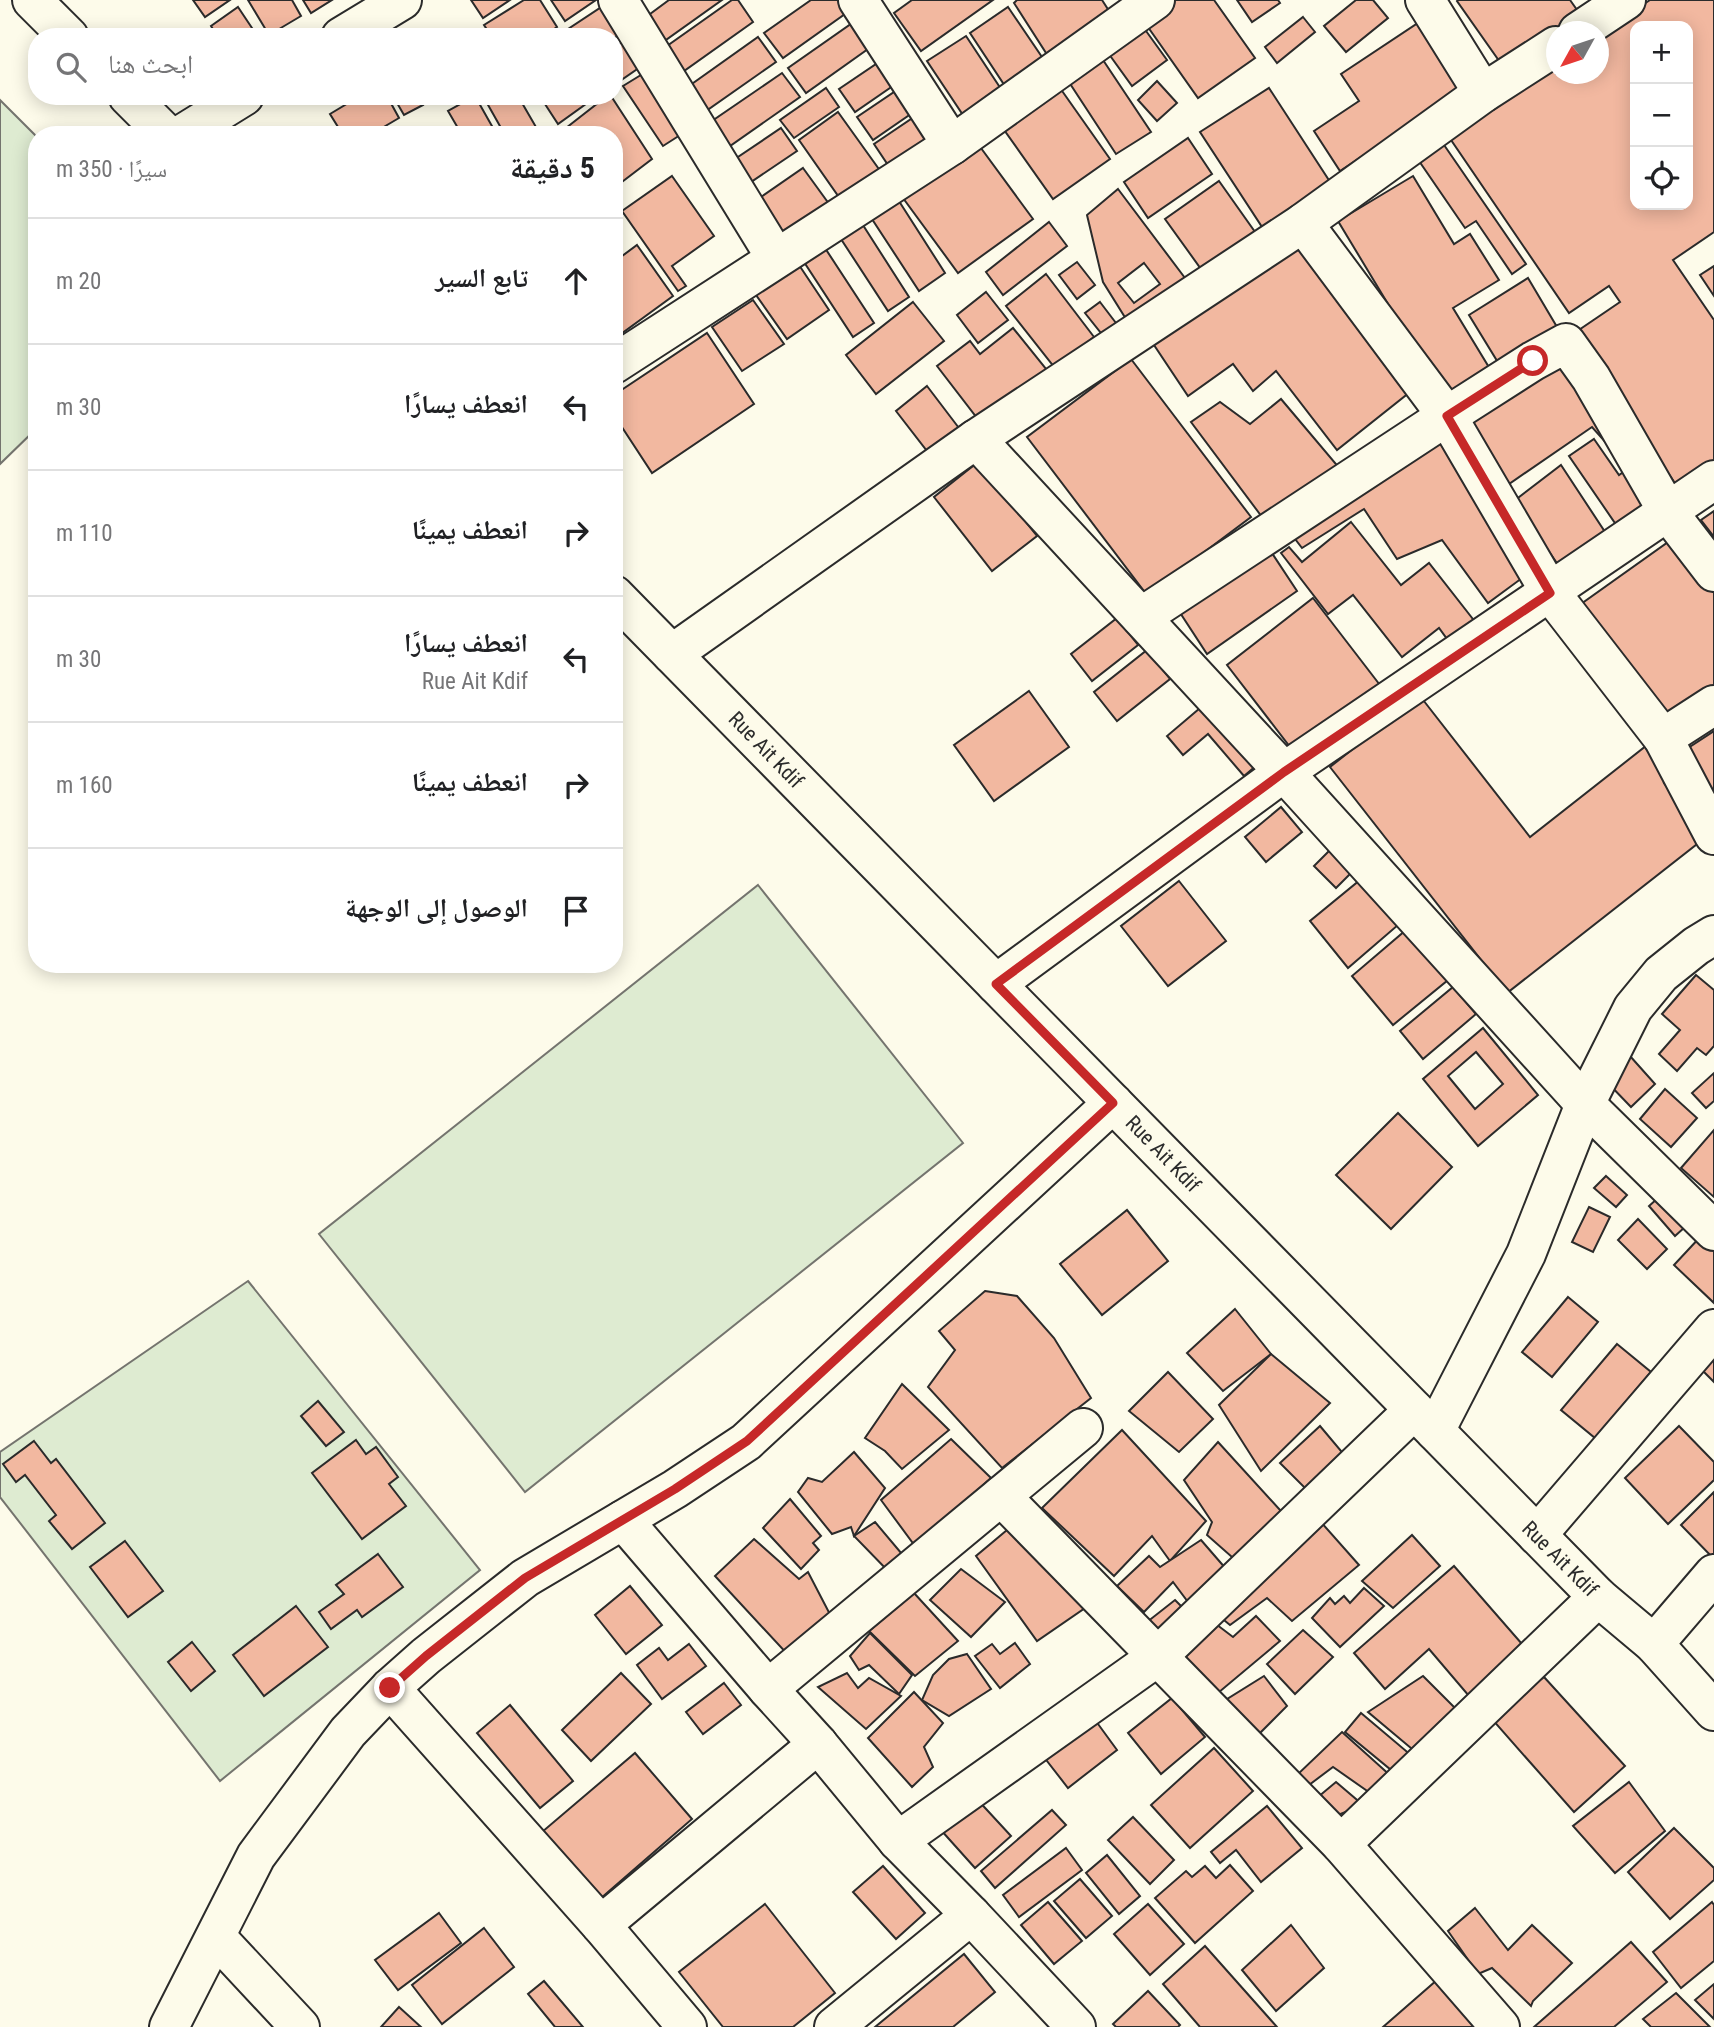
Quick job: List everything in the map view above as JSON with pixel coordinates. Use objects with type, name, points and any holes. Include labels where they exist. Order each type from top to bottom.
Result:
[{"type":"street","points":[[32,0],[60,28]]},
{"type":"street","points":[[356,28],[401,0]]},
{"type":"street","points":[[618,0],[776,258]]},
{"type":"street","points":[[858,0],[952,145]]},
{"type":"street","points":[[1425,0],[1483,93]]},
{"type":"street","points":[[1594,21],[1626,0]]},
{"type":"street","points":[[623,357],[952,145],[1136,6]]},
{"type":"street","points":[[672,654],[976,439],[1303,223],[1483,93],[1546,52]]},
{"type":"street","points":[[137,105],[158,126]]},
{"type":"street","points":[[196,126],[229,105]]},
{"type":"street","points":[[1303,223],[1447,416],[1550,593],[1663,737],[1714,835]]},
{"type":"street","points":[[1141,617],[1447,416],[1566,343],[1591,378],[1668,512],[1714,572]]},
{"type":"street","points":[[976,439],[1284,772],[1585,1104],[1714,1231]]},
{"type":"street","points":[[996,984],[1284,772],[1714,480]]},
{"type":"street","name":"Rue Ait Kdif","points":[[623,604],[1598,1597],[1654,1644],[1714,1711]]},
{"type":"street","points":[[1663,737],[1714,705]]},
{"type":"street","points":[[898,1842],[1157,1657],[1424,1420],[1526,1254],[1585,1104],[1633,1008],[1661,974],[1714,935]]},
{"type":"street","points":[[169,2027],[256,1856],[348,1732],[390,1688],[525,1578],[675,1489],[747,1441],[1113,1103]]},
{"type":"street","points":[[1537,1535],[1714,1329]]},
{"type":"street","points":[[768,1689],[1083,1428]]},
{"type":"street","points":[[1001,1496],[1341,1844],[1500,2027]]},
{"type":"street","points":[[623,1520],[818,1744],[898,1842],[1076,2027]]},
{"type":"street","points":[[1654,1644],[1714,1574]]},
{"type":"street","points":[[1341,1844],[1598,1597]]},
{"type":"street","points":[[390,1688],[601,1925],[687,2027]]},
{"type":"street","points":[[601,1925],[818,1744]]},
{"type":"street","points":[[834,2027],[971,1915]]},
{"type":"street","points":[[216,1937],[300,2027]]},
{"type":"green space","points":[[0,100],[28,128],[28,437],[0,464]]},
{"type":"green space","points":[[758,885],[963,1143],[525,1492],[319,1234]]},
{"type":"green space","points":[[248,1281],[480,1570],[220,1781],[0,1497],[0,1452]]},
{"type":"building","points":[[193,0],[230,0],[205,17]]},
{"type":"building","points":[[248,0],[292,0],[301,16],[281,28],[265,28]]},
{"type":"building","points":[[303,0],[332,0],[311,13]]},
{"type":"building","points":[[471,0],[510,0],[483,18]]},
{"type":"building","points":[[524,0],[540,0],[557,27],[486,28],[484,25]]},
{"type":"building","points":[[551,0],[596,0],[565,21]]},
{"type":"building","points":[[669,0],[722,0],[663,42],[646,17]]},
{"type":"building","points":[[732,0],[738,0],[753,22],[684,71],[667,46]]},
{"type":"building","points":[[811,0],[846,0],[852,9],[783,58],[764,33]]},
{"type":"building","points":[[912,0],[993,0],[921,51],[894,13]]},
{"type":"building","points":[[1017,0],[1102,0],[1111,14],[1048,56],[1014,3]]},
{"type":"building","points":[[1171,0],[1214,0],[1255,58],[1198,98],[1143,20]]},
{"type":"building","points":[[1237,0],[1278,0],[1280,3],[1252,22]]},
{"type":"building","points":[[1356,0],[1373,0],[1388,18],[1346,52],[1324,26]]},
{"type":"building","points":[[1570,0],[1585,21],[1546,21],[1546,44],[1502,65],[1457,1]]},
{"type":"building","points":[[1650,0],[1714,0],[1714,232],[1673,260],[1714,320],[1714,470],[1681,492],[1573,334],[1620,302],[1609,286],[1569,313],[1449,137],[1546,71],[1546,84],[1609,84],[1609,28]]},
{"type":"building","points":[[609,2],[627,30],[623,32],[623,28],[570,28]]},
{"type":"building","points":[[238,7],[252,28],[212,28],[211,26]]},
{"type":"building","points":[[1008,7],[1044,60],[1005,86],[970,33]]},
{"type":"building","points":[[1303,17],[1315,32],[1277,63],[1265,47]]},
{"type":"building","points":[[858,19],[875,44],[806,93],[788,68]]},
{"type":"building","points":[[1424,19],[1469,85],[1340,171],[1314,131],[1359,101],[1341,74]]},
{"type":"building","points":[[1141,24],[1167,60],[1132,86],[1106,50]]},
{"type":"building","points":[[966,36],[1001,89],[963,115],[927,61]]},
{"type":"building","points":[[629,37],[646,63],[623,79],[623,41]]},
{"type":"building","points":[[758,37],[776,62],[706,111],[689,86]]},
{"type":"building","points":[[1099,54],[1151,132],[1116,154],[1065,76]]},
{"type":"building","points":[[885,58],[900,81],[855,112],[839,89]]},
{"type":"building","points":[[649,70],[688,130],[663,146],[623,86]]},
{"type":"building","points":[[782,73],[800,97],[730,146],[712,121]]},
{"type":"building","points":[[1157,81],[1177,103],[1157,121],[1138,100]]},
{"type":"building","points":[[903,86],[918,109],[873,140],[857,117]]},
{"type":"building","points":[[826,88],[839,107],[794,138],[780,120]]},
{"type":"building","points":[[1060,88],[1110,159],[1053,199],[1002,127]]},
{"type":"building","points":[[1269,88],[1334,188],[1266,233],[1200,132]]},
{"type":"building","points":[[345,105],[392,105],[399,118],[385,126],[337,126],[330,114]]},
{"type":"building","points":[[398,105],[423,105],[404,115]]},
{"type":"building","points":[[459,105],[480,105],[492,126],[457,126],[448,111]]},
{"type":"building","points":[[488,105],[523,105],[535,126],[500,126]]},
{"type":"building","points":[[546,105],[584,105],[558,124]]},
{"type":"building","points":[[595,105],[617,105],[652,159],[623,181],[623,126],[569,126]]},
{"type":"building","points":[[838,112],[881,172],[841,200],[799,140]]},
{"type":"building","points":[[920,113],[936,137],[890,168],[874,144]]},
{"type":"building","points":[[781,128],[797,151],[751,182],[735,159]]},
{"type":"building","points":[[1188,138],[1212,174],[1148,218],[1124,182]]},
{"type":"building","points":[[1442,142],[1526,264],[1512,274],[1476,221],[1465,228],[1417,158]]},
{"type":"building","points":[[978,144],[1033,219],[958,273],[903,198]]},
{"type":"building","points":[[803,168],[832,208],[786,240],[758,199]]},
{"type":"building","points":[[672,176],[714,236],[672,266],[686,286],[678,291],[623,210]]},
{"type":"building","points":[[1413,176],[1454,244],[1470,234],[1499,280],[1453,308],[1490,369],[1444,397],[1338,221]]},
{"type":"building","points":[[1219,181],[1260,239],[1206,276],[1165,219]]},
{"type":"building","points":[[1118,189],[1188,282],[1131,327],[1103,282],[1087,215]],"holes":[[[1144,263],[1160,284],[1134,303],[1118,283]]]},
{"type":"building","points":[[897,198],[945,273],[919,291],[870,216]]},
{"type":"building","points":[[861,222],[909,297],[888,311],[839,236]]},
{"type":"building","points":[[1049,222],[1067,246],[1003,295],[986,272]]},
{"type":"building","points":[[1300,235],[1415,388],[1337,450],[1276,371],[1253,391],[1233,364],[1188,396],[1150,339]]},
{"type":"building","points":[[637,245],[673,296],[623,332],[623,255]]},
{"type":"building","points":[[825,248],[874,323],[853,337],[804,262]]},
{"type":"building","points":[[1077,262],[1095,285],[1077,299],[1059,275]]},
{"type":"building","points":[[799,265],[829,310],[787,339],[756,295]]},
{"type":"building","points":[[1714,266],[1714,296],[1700,275]]},
{"type":"building","points":[[1046,274],[1094,337],[1055,368],[1006,306]]},
{"type":"building","points":[[1528,278],[1557,327],[1499,364],[1469,315]]},
{"type":"building","points":[[986,292],[1008,320],[978,343],[957,315]]},
{"type":"building","points":[[753,300],[784,344],[742,371],[712,327]]},
{"type":"building","points":[[913,302],[944,341],[876,394],[846,355]]},
{"type":"building","points":[[1100,302],[1119,327],[1105,338],[1085,313]]},
{"type":"building","points":[[1013,328],[1051,375],[984,427],[937,366],[970,341],[980,354]]},
{"type":"building","points":[[707,333],[754,404],[652,473],[623,429],[623,389]]},
{"type":"building","points":[[1560,355],[1625,464],[1592,427],[1509,484],[1465,415]]},
{"type":"building","points":[[1131,359],[1251,517],[1147,595],[1027,437]]},
{"type":"building","points":[[927,386],[965,436],[934,460],[896,411]]},
{"type":"building","points":[[1281,399],[1341,470],[1265,521],[1191,422],[1220,402],[1250,424]]},
{"type":"building","points":[[1441,434],[1533,570],[1488,603],[1442,540],[1397,559],[1364,509],[1302,548],[1289,531]]},
{"type":"building","points":[[1594,439],[1619,475],[1632,466],[1655,500],[1617,526],[1569,456]]},
{"type":"building","points":[[978,462],[1037,536],[992,571],[934,497]]},
{"type":"building","points":[[1561,465],[1609,538],[1561,569],[1514,501]]},
{"type":"building","points":[[1714,511],[1714,537],[1701,520]]},
{"type":"building","points":[[1351,522],[1401,585],[1429,563],[1476,623],[1450,643],[1439,628],[1402,657],[1353,595],[1328,614],[1281,553],[1289,547],[1302,562]]},
{"type":"building","points":[[1678,535],[1714,585],[1714,687],[1665,722],[1581,604]]},
{"type":"building","points":[[1266,544],[1297,591],[1207,654],[1175,605]]},
{"type":"building","points":[[1313,598],[1383,689],[1297,756],[1227,665]]},
{"type":"building","points":[[1117,618],[1138,645],[1092,681],[1071,654]]},
{"type":"building","points":[[1147,650],[1170,679],[1117,721],[1094,692]]},
{"type":"building","points":[[1029,691],[1069,747],[994,801],[954,745]]},
{"type":"building","points":[[1420,696],[1530,837],[1651,742],[1676,774],[1664,783],[1706,837],[1507,993],[1330,767]]},
{"type":"building","points":[[1206,703],[1257,765],[1244,776],[1208,734],[1183,755],[1167,736]]},
{"type":"building","points":[[1714,731],[1714,807],[1682,752]]},
{"type":"building","points":[[1281,807],[1302,832],[1266,862],[1245,837]]},
{"type":"building","points":[[1335,845],[1357,867],[1336,888],[1314,866]]},
{"type":"building","points":[[1360,880],[1398,925],[1348,968],[1310,921]]},
{"type":"building","points":[[1179,881],[1226,941],[1168,986],[1121,926]]},
{"type":"building","points":[[1406,930],[1448,980],[1393,1025],[1352,976]]},
{"type":"building","points":[[1696,975],[1714,990],[1714,1046],[1706,1055],[1697,1048],[1677,1071],[1659,1054],[1680,1030],[1662,1014]]},
{"type":"building","points":[[1453,987],[1476,1014],[1423,1059],[1400,1031]]},
{"type":"building","points":[[1483,1028],[1538,1095],[1478,1146],[1423,1079]],"holes":[[[1476,1052],[1503,1084],[1475,1109],[1448,1076]]]},
{"type":"building","points":[[1630,1056],[1655,1084],[1631,1107],[1605,1080]]},
{"type":"building","points":[[1714,1073],[1714,1101],[1706,1108],[1692,1093]]},
{"type":"building","points":[[1665,1089],[1697,1118],[1671,1147],[1640,1119]]},
{"type":"building","points":[[1398,1113],[1452,1167],[1391,1229],[1336,1175]]},
{"type":"building","points":[[1714,1130],[1714,1197],[1681,1168]]},
{"type":"building","points":[[1606,1176],[1627,1195],[1616,1207],[1594,1188]]},
{"type":"building","points":[[1658,1198],[1685,1227],[1675,1236],[1649,1206]]},
{"type":"building","points":[[1589,1207],[1610,1217],[1593,1252],[1572,1242]]},
{"type":"building","points":[[1127,1210],[1168,1261],[1102,1315],[1060,1264]]},
{"type":"building","points":[[1638,1219],[1667,1249],[1647,1269],[1618,1240]]},
{"type":"building","points":[[1702,1235],[1714,1246],[1714,1303],[1674,1265]]},
{"type":"building","points":[[985,1291],[1017,1296],[1054,1338],[1091,1398],[1002,1468],[928,1387],[955,1350],[939,1331]]},
{"type":"building","points":[[1568,1297],[1598,1322],[1552,1377],[1522,1352]]},
{"type":"building","points":[[1235,1309],[1271,1354],[1223,1391],[1187,1353]]},
{"type":"building","points":[[1617,1344],[1651,1372],[1595,1438],[1561,1410]]},
{"type":"building","points":[[1714,1353],[1714,1382],[1699,1367]]},
{"type":"building","points":[[1271,1354],[1330,1403],[1261,1471],[1219,1405]]},
{"type":"building","points":[[1168,1372],[1213,1419],[1179,1452],[1129,1411]]},
{"type":"building","points":[[902,1384],[949,1430],[902,1469],[885,1451],[865,1438]]},
{"type":"building","points":[[318,1401],[344,1432],[326,1446],[301,1416]]},
{"type":"building","points":[[1320,1426],[1352,1464],[1312,1495],[1280,1463]]},
{"type":"building","points":[[1679,1426],[1714,1462],[1714,1480],[1668,1524],[1625,1478]]},
{"type":"building","points":[[1122,1430],[1206,1521],[1170,1561],[1152,1536],[1114,1576],[1042,1508]]},
{"type":"building","points":[[951,1439],[991,1478],[915,1546],[881,1500]]},
{"type":"building","points":[[356,1440],[366,1454],[376,1447],[398,1477],[389,1484],[406,1506],[362,1539],[312,1473]]},
{"type":"building","points":[[34,1441],[51,1463],[56,1459],[105,1523],[72,1549],[49,1521],[56,1515],[25,1475],[16,1482],[3,1464]]},
{"type":"building","points":[[1218,1442],[1290,1521],[1241,1565],[1207,1535],[1212,1522],[1184,1480]]},
{"type":"building","points":[[854,1452],[885,1488],[854,1536],[851,1527],[832,1534],[798,1492],[808,1478],[822,1482]]},
{"type":"building","points":[[1714,1492],[1714,1559],[1681,1525]]},
{"type":"building","points":[[790,1499],[821,1536],[813,1543],[819,1550],[801,1569],[763,1528]]},
{"type":"building","points":[[1320,1521],[1359,1565],[1292,1621],[1267,1598],[1230,1625],[1219,1616]]},
{"type":"building","points":[[875,1522],[907,1560],[892,1575],[854,1536]]},
{"type":"building","points":[[1013,1525],[1085,1608],[1037,1641],[976,1556]]},
{"type":"building","points":[[1412,1535],[1440,1566],[1393,1608],[1362,1581]]},
{"type":"building","points":[[754,1539],[799,1579],[808,1572],[835,1624],[790,1657],[715,1576]]},
{"type":"building","points":[[1201,1540],[1233,1577],[1194,1610],[1173,1582],[1144,1612],[1117,1586],[1149,1556],[1160,1567]]},
{"type":"building","points":[[125,1541],[163,1591],[128,1617],[90,1567]]},
{"type":"building","points":[[378,1554],[403,1587],[362,1617],[357,1610],[331,1629],[319,1612],[344,1594],[336,1585]]},
{"type":"building","points":[[1454,1566],[1522,1644],[1469,1696],[1429,1649],[1385,1689],[1354,1653]]},
{"type":"building","points":[[961,1569],[1005,1602],[971,1637],[930,1600]]},
{"type":"building","points":[[630,1586],[662,1625],[626,1654],[595,1615]]},
{"type":"building","points":[[1364,1588],[1384,1606],[1340,1647],[1312,1618],[1330,1598],[1335,1604],[1344,1596],[1350,1603]]},
{"type":"building","points":[[914,1593],[958,1641],[915,1676],[869,1631]]},
{"type":"building","points":[[1175,1600],[1191,1616],[1163,1639],[1147,1622]]},
{"type":"building","points":[[296,1606],[328,1647],[264,1696],[233,1655]]},
{"type":"building","points":[[1256,1616],[1280,1641],[1212,1698],[1176,1664],[1212,1621],[1233,1637]]},
{"type":"building","points":[[1303,1630],[1333,1657],[1295,1694],[1267,1664]]},
{"type":"building","points":[[870,1633],[912,1675],[899,1694],[869,1665],[859,1670],[850,1656]]},
{"type":"building","points":[[192,1642],[215,1671],[191,1691],[168,1662]]},
{"type":"building","points":[[1015,1643],[1030,1664],[1000,1688],[975,1656],[992,1644],[1000,1654]]},
{"type":"building","points":[[689,1644],[706,1666],[662,1699],[637,1665],[659,1648],[668,1660]]},
{"type":"building","points":[[967,1654],[991,1689],[949,1716],[922,1700],[933,1675],[949,1659]]},
{"type":"building","points":[[621,1673],[651,1704],[591,1761],[562,1730]]},
{"type":"building","points":[[847,1673],[858,1688],[869,1678],[901,1696],[866,1729],[818,1687]]},
{"type":"building","points":[[1264,1676],[1287,1706],[1252,1741],[1216,1706]]},
{"type":"building","points":[[1423,1676],[1461,1714],[1418,1754],[1368,1712]]},
{"type":"building","points":[[1544,1677],[1625,1766],[1574,1812],[1491,1718]]},
{"type":"building","points":[[724,1683],[741,1705],[703,1734],[686,1712]]},
{"type":"building","points":[[914,1692],[943,1723],[924,1747],[933,1767],[912,1787],[868,1738]]},
{"type":"building","points":[[1172,1698],[1205,1737],[1161,1774],[1128,1733]]},
{"type":"building","points":[[510,1705],[573,1781],[540,1808],[477,1733]]},
{"type":"building","points":[[1090,1713],[1117,1750],[1068,1788],[1040,1752]]},
{"type":"building","points":[[1361,1713],[1412,1756],[1396,1774],[1345,1732]]},
{"type":"building","points":[[1342,1732],[1392,1777],[1373,1795],[1333,1767],[1301,1791],[1298,1774]]},
{"type":"building","points":[[1214,1748],[1253,1791],[1190,1848],[1151,1805]]},
{"type":"building","points":[[635,1753],[692,1819],[600,1899],[542,1832]]},
{"type":"building","points":[[1336,1782],[1363,1805],[1338,1815],[1312,1802]]},
{"type":"building","points":[[1629,1782],[1665,1831],[1615,1873],[1573,1826]]},
{"type":"building","points":[[975,1797],[1011,1836],[975,1868],[940,1829]]},
{"type":"building","points":[[1267,1806],[1302,1848],[1261,1882],[1236,1850],[1220,1863],[1211,1852]]},
{"type":"building","points":[[1052,1810],[1066,1825],[995,1888],[981,1871]]},
{"type":"building","points":[[1133,1817],[1174,1860],[1150,1884],[1108,1840]]},
{"type":"building","points":[[1674,1828],[1714,1868],[1714,1880],[1670,1919],[1628,1872]]},
{"type":"building","points":[[1066,1848],[1082,1870],[1019,1917],[1003,1895]]},
{"type":"building","points":[[1107,1855],[1140,1896],[1119,1914],[1086,1873]]},
{"type":"building","points":[[1230,1865],[1253,1891],[1195,1943],[1155,1898],[1186,1871],[1192,1877],[1205,1866],[1216,1878]]},
{"type":"building","points":[[883,1866],[925,1913],[896,1939],[853,1892]]},
{"type":"building","points":[[1080,1879],[1112,1916],[1086,1938],[1054,1901]]},
{"type":"building","points":[[1048,1902],[1082,1941],[1054,1964],[1021,1925]]},
{"type":"building","points":[[1712,1902],[1714,1961],[1681,1988],[1653,1952]]},
{"type":"building","points":[[765,1904],[835,1993],[793,2027],[723,2027],[679,1972]]},
{"type":"building","points":[[1148,1904],[1184,1944],[1150,1975],[1114,1934]]},
{"type":"building","points":[[1475,1908],[1508,1950],[1532,1925],[1572,1963],[1531,2006],[1492,1968],[1478,1974],[1448,1931]]},
{"type":"building","points":[[439,1913],[461,1943],[398,1990],[375,1960]]},
{"type":"building","points":[[1291,1925],[1324,1968],[1276,2011],[1242,1970]]},
{"type":"building","points":[[484,1928],[514,1967],[442,2024],[412,1985]]},
{"type":"building","points":[[1631,1942],[1667,1982],[1614,2027],[1534,2027]]},
{"type":"building","points":[[1205,1946],[1277,2027],[1200,2027],[1163,1984]]},
{"type":"building","points":[[964,1954],[995,1992],[953,2027],[875,2027]]},
{"type":"building","points":[[1437,1980],[1477,2027],[1383,2027]]},
{"type":"building","points":[[544,1981],[583,2027],[555,2027],[528,1994]]},
{"type":"building","points":[[1714,1984],[1714,2019],[1695,2000]]},
{"type":"building","points":[[1148,1991],[1180,2025],[1116,2027],[1113,2024]]},
{"type":"building","points":[[1676,1993],[1710,2027],[1651,2027],[1643,2019]]},
{"type":"building","points":[[399,2007],[421,2027],[381,2027]]},
{"type":"route","points":[[390,1688],[525,1578],[675,1489],[747,1441],[1113,1103],[996,984],[1284,772],[1550,593],[1447,416],[1533,361]]}]
